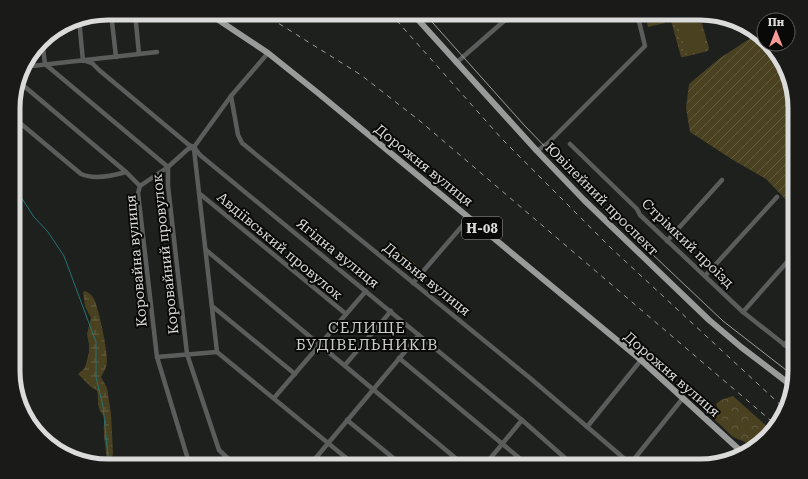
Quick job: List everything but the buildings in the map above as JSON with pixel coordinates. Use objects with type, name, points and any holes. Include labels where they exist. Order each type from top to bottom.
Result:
[{"type":"main road","name":"Дорожня вулиця","points":[[218,20],[268,54],[307,84],[641,360],[739,449]]},
{"type":"main road","name":"Ювілейний проспект","points":[[418,20],[456,63],[589,206],[709,320],[787,382]]},
{"type":"street","points":[[112,20],[116,57]]},
{"type":"street","points":[[136,20],[139,54]]},
{"type":"street","points":[[456,63],[504,21],[508,20]]},
{"type":"street","points":[[537,151],[548,143],[645,46],[639,20]]},
{"type":"street","points":[[80,25],[84,61]]},
{"type":"street","points":[[43,49],[45,64]]},
{"type":"street","points":[[31,66],[157,52]]},
{"type":"street","points":[[140,186],[168,167],[188,149],[194,147],[231,96],[268,54]]},
{"type":"street","name":"Ягідна вулиця","points":[[84,61],[92,63],[104,75],[189,145],[194,147],[200,155],[391,311],[522,420],[566,459]]},
{"type":"street","name":"Коровайний провулок","points":[[45,64],[168,167],[168,186],[187,354],[219,450],[225,457]]},
{"type":"street","name":"Коровайна вулиця","points":[[23,86],[126,172],[140,186],[138,193],[157,357],[188,459]]},
{"type":"street","name":"Дальня вулиця","points":[[231,96],[238,135],[242,143],[525,374],[625,459]]},
{"type":"street","points":[[20,123],[80,174],[86,176],[116,175],[126,172]]},
{"type":"street","name":"Стрімкий проїзд","points":[[570,144],[637,209],[640,215],[667,241],[743,312],[788,348]]},
{"type":"street","points":[[194,147],[217,352]]},
{"type":"street","points":[[667,241],[722,180]]},
{"type":"street","name":"Авдіївський провулок","points":[[200,194],[346,314]]},
{"type":"street","points":[[705,276],[777,197]]},
{"type":"street","points":[[413,283],[469,218]]},
{"type":"street","points":[[206,250],[374,388],[457,459]]},
{"type":"street","points":[[743,312],[788,261]]},
{"type":"street","points":[[274,398],[366,291]]},
{"type":"street","points":[[212,306],[295,374]]},
{"type":"street","points":[[345,365],[391,311]]},
{"type":"street","points":[[314,459],[419,335]]},
{"type":"street","points":[[784,345],[788,341]]},
{"type":"street","points":[[157,357],[217,352],[347,459]]},
{"type":"street","points":[[399,358],[521,459]]},
{"type":"street","points":[[587,426],[641,360]]},
{"type":"street","points":[[637,459],[683,398]]},
{"type":"street","points":[[347,420],[395,459]]},
{"type":"street","points":[[490,459],[522,420]]},
{"type":"green space","points":[[646,20],[664,20],[665,23],[648,27]]},
{"type":"green space","points":[[671,20],[701,20],[709,48],[708,51],[681,57]]},
{"type":"green space","points":[[678,20],[700,20],[706,50],[686,54]]},
{"type":"green space","points":[[752,37],[756,40],[756,52],[768,52],[779,69],[788,102],[788,202],[766,179],[690,132],[686,108],[689,84],[720,58]]},
{"type":"green space","points":[[402,253],[419,267],[412,275],[395,260]]},
{"type":"green space","points":[[85,291],[90,294],[94,299],[107,354],[107,363],[101,377],[107,388],[111,414],[112,459],[107,459],[104,416],[99,407],[97,390],[92,388],[78,374],[85,368],[89,352],[87,334],[91,318],[85,306],[83,292]]},
{"type":"green space","points":[[733,396],[768,427],[754,441],[747,445],[745,442],[733,437],[714,419],[719,412],[716,404],[721,400]]},
{"type":"waterway","points":[[20,196],[34,217],[48,232],[64,256],[96,342],[96,377],[103,406],[108,459]]},
{"type":"tram line","points":[[430,20],[524,125],[614,218],[723,321],[788,372]]},
{"type":"railway","points":[[273,20],[361,75],[420,121],[772,422]]},
{"type":"railway","points":[[396,20],[502,139],[611,248],[781,405]]},
{"type":"district","name":"СЕЛИЩЕ БУДІВЕЛЬНИКІВ","points":[[367,336]]}]
